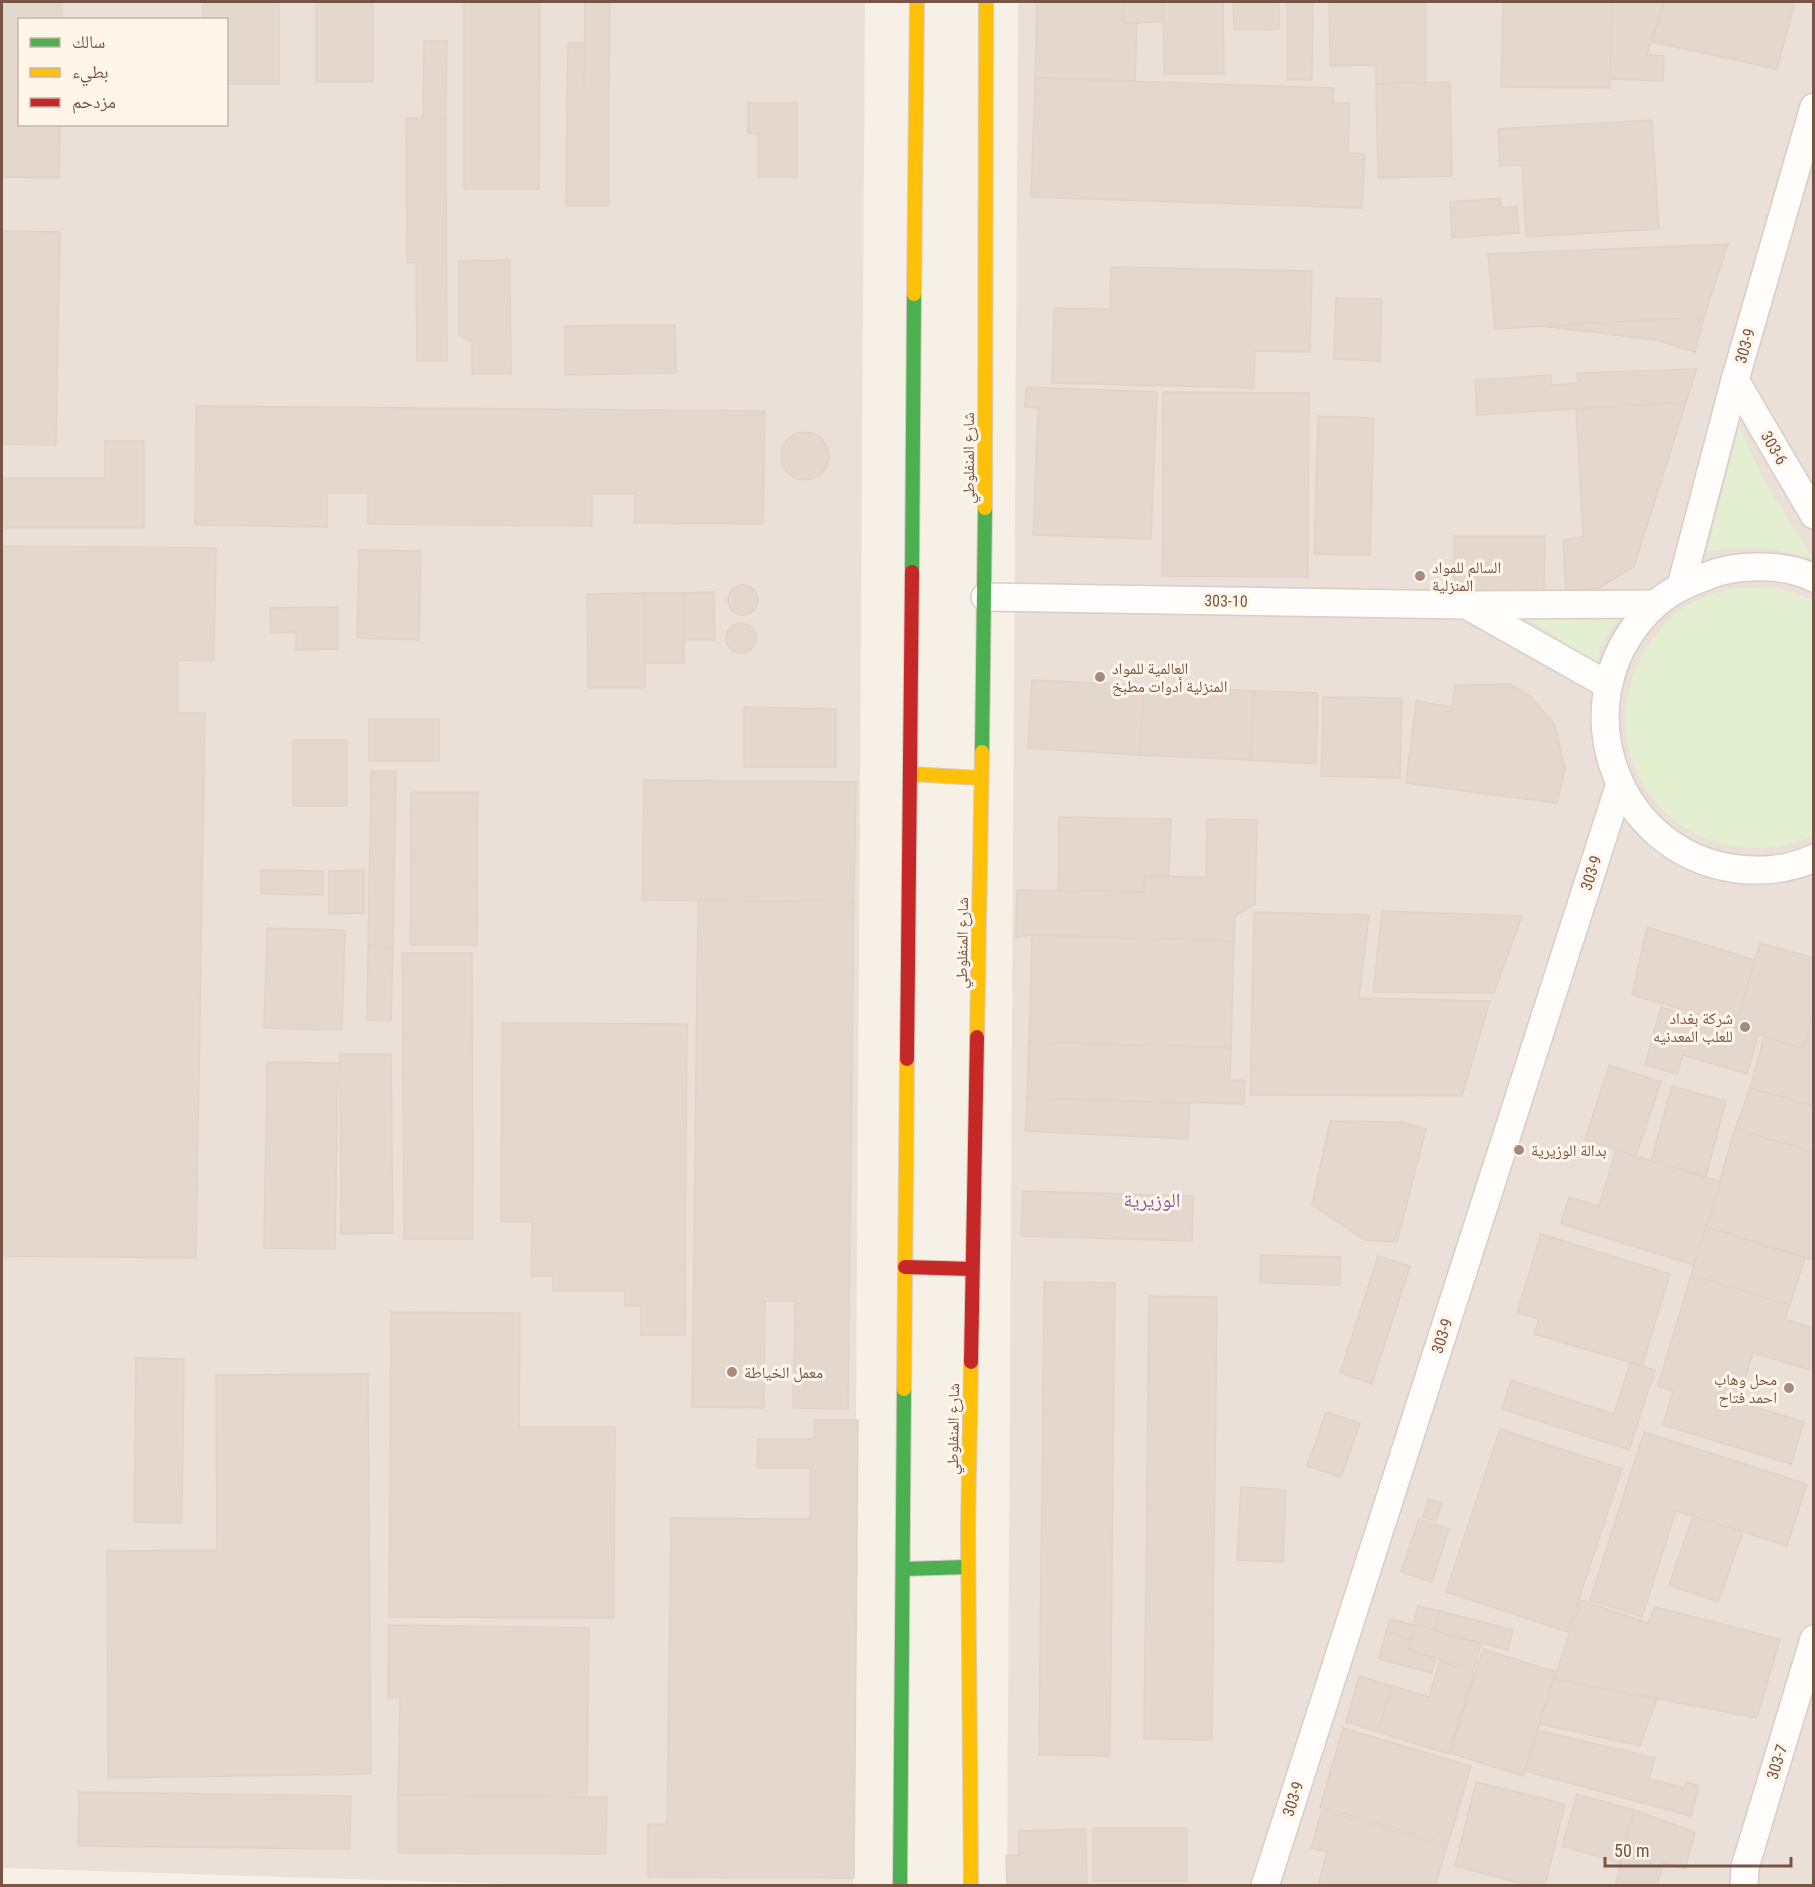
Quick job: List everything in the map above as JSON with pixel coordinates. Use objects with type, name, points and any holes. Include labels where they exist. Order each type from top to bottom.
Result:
[{"type":"street","points":[[900,1886],[917,2]]},
{"type":"street","name":"شارع المنفلوطي","points":[[971,1886],[968,1567],[985,597],[986,2]]},
{"type":"street","name":"303-9","points":[[1681,586],[1735,381],[1814,107]]},
{"type":"street","name":"303-6","points":[[1735,381],[1814,515]]},
{"type":"street","points":[[1810,863],[1759,871],[1716,866],[1677,849],[1643,822],[1619,787],[1605,737],[1608,685],[1625,641],[1655,604],[1681,586],[1722,570],[1766,566],[1814,578]]},
{"type":"street","name":"303-10","points":[[985,597],[1467,605],[1655,604]]},
{"type":"street","name":"303-10","points":[[1467,605],[1608,685]]},
{"type":"street","points":[[910,774],[981,778]]},
{"type":"street","name":"303-9","points":[[1265,1886],[1619,787]]},
{"type":"street","points":[[905,1268],[972,1269]]},
{"type":"street","points":[[903,1569],[968,1567]]},
{"type":"street","name":"303-7","points":[[1744,1886],[1746,1867],[1814,1639]]},
{"type":"shaded area","points":[[2,2],[865,2],[853,1885],[540,1885],[2,1868]]},
{"type":"shaded area","points":[[1018,2],[1813,2],[1813,1885],[1007,1886]]},
{"type":"green space","points":[[1739,427],[1766,483],[1813,559],[1747,548],[1707,552]]},
{"type":"green space","points":[[1737,587],[1779,588],[1813,600],[1813,835],[1794,843],[1775,847],[1734,846],[1700,836],[1672,818],[1650,795],[1635,768],[1627,737],[1626,705],[1634,673],[1650,642],[1671,618],[1690,603]]},
{"type":"green space","points":[[1618,618],[1600,648],[1598,664],[1528,619]]},
{"type":"building","points":[[3,2],[62,2],[62,18],[18,18],[18,126],[60,126],[59,178],[2,177]]},
{"type":"building","points":[[203,2],[279,2],[279,84],[228,84],[228,18],[203,18]]},
{"type":"building","points":[[316,2],[373,2],[373,82],[316,82]]},
{"type":"building","points":[[464,2],[540,2],[539,189],[464,189]]},
{"type":"building","points":[[585,2],[610,2],[609,90],[584,90]]},
{"type":"building","points":[[1037,2],[1123,2],[1123,23],[1137,23],[1135,81],[1035,78]]},
{"type":"building","points":[[1123,2],[1163,2],[1163,22],[1123,23]]},
{"type":"building","points":[[1163,2],[1223,2],[1224,74],[1164,74]]},
{"type":"building","points":[[1233,2],[1279,2],[1279,29],[1234,30]]},
{"type":"building","points":[[1287,2],[1313,2],[1312,80],[1287,80]]},
{"type":"building","points":[[1329,2],[1426,2],[1426,83],[1376,84],[1376,65],[1330,66]]},
{"type":"building","points":[[1503,2],[1612,2],[1610,88],[1501,87]]},
{"type":"building","points":[[1612,2],[1664,2],[1647,55],[1664,56],[1663,81],[1610,79]]},
{"type":"building","points":[[1664,2],[1795,3],[1777,69],[1652,42]]},
{"type":"building","points":[[424,41],[447,41],[446,118],[423,118]]},
{"type":"building","points":[[568,43],[585,43],[584,90],[567,90]]},
{"type":"building","points":[[1035,78],[1334,88],[1333,103],[1350,103],[1348,153],[1365,154],[1362,208],[1031,197]]},
{"type":"building","points":[[1450,82],[1452,176],[1378,178],[1376,84]]},
{"type":"building","points":[[567,90],[609,90],[609,206],[566,206]]},
{"type":"building","points":[[748,103],[797,103],[797,177],[758,177],[758,134],[748,134]]},
{"type":"building","points":[[406,118],[446,118],[447,361],[417,361],[416,262],[407,263]]},
{"type":"building","points":[[1652,120],[1659,229],[1526,237],[1522,165],[1500,166],[1498,129]]},
{"type":"building","points":[[1501,198],[1501,208],[1517,206],[1519,233],[1452,238],[1450,202]]},
{"type":"building","points":[[2,231],[60,232],[56,445],[2,444]]},
{"type":"building","points":[[1728,244],[1704,317],[1495,329],[1488,254]]},
{"type":"building","points":[[510,260],[511,374],[472,374],[472,342],[459,335],[459,261]]},
{"type":"building","points":[[1111,267],[1312,271],[1310,352],[1255,351],[1254,388],[1052,383],[1054,308],[1110,309]]},
{"type":"building","points":[[1336,298],[1382,299],[1380,361],[1334,359]]},
{"type":"building","points":[[1704,317],[1695,352],[1656,340],[1541,326]]},
{"type":"building","points":[[675,325],[676,373],[565,375],[565,326]]},
{"type":"building","points":[[1697,369],[1686,402],[1477,415],[1475,380],[1551,375],[1551,385],[1578,383],[1577,373]]},
{"type":"building","points":[[1026,387],[1157,392],[1151,539],[1033,535],[1038,408],[1025,407]]},
{"type":"building","points":[[1163,392],[1309,393],[1308,577],[1162,576]]},
{"type":"building","points":[[1686,402],[1634,567],[1583,597],[1566,594],[1563,540],[1583,537],[1576,409]]},
{"type":"building","points":[[196,406],[765,411],[763,524],[634,523],[635,494],[592,494],[592,526],[368,524],[368,493],[327,493],[327,527],[195,525]]},
{"type":"building","points":[[1318,416],[1374,418],[1370,555],[1314,554]]},
{"type":"building","points":[[800,432],[810,432],[825,442],[829,456],[825,470],[819,476],[810,480],[800,480],[785,470],[781,461],[781,451],[791,436]]},
{"type":"building","points":[[105,441],[144,441],[144,528],[2,528],[2,478],[105,478]]},
{"type":"building","points":[[1454,536],[1545,536],[1544,591],[1454,590]]},
{"type":"building","points":[[2,546],[216,548],[214,661],[178,660],[178,713],[205,713],[196,1258],[2,1256]]},
{"type":"building","points":[[359,550],[421,551],[419,640],[357,638]]},
{"type":"building","points":[[743,585],[754,589],[758,600],[754,611],[743,615],[732,611],[728,600],[732,589]]},
{"type":"building","points":[[714,592],[715,640],[684,640],[684,593]]},
{"type":"building","points":[[645,593],[645,688],[588,688],[587,594]]},
{"type":"building","points":[[645,593],[684,593],[684,663],[645,663]]},
{"type":"building","points":[[338,607],[338,649],[296,650],[296,632],[271,633],[270,608]]},
{"type":"building","points":[[741,623],[752,627],[756,638],[752,649],[741,653],[730,649],[726,638],[730,627]]},
{"type":"building","points":[[1032,680],[1144,685],[1140,755],[1028,748]]},
{"type":"building","points":[[1510,684],[1531,697],[1555,725],[1565,769],[1557,803],[1406,783],[1416,701],[1452,707],[1455,685]]},
{"type":"building","points":[[1144,685],[1254,691],[1251,760],[1140,755]]},
{"type":"building","points":[[1254,691],[1318,693],[1316,764],[1251,760]]},
{"type":"building","points":[[1323,697],[1402,698],[1400,778],[1321,776]]},
{"type":"building","points":[[744,707],[836,709],[836,767],[744,767]]},
{"type":"building","points":[[369,719],[439,719],[439,761],[369,761]]},
{"type":"building","points":[[293,740],[347,740],[347,806],[293,806]]},
{"type":"building","points":[[371,771],[396,771],[393,948],[368,947]]},
{"type":"building","points":[[644,780],[856,782],[854,902],[642,900]]},
{"type":"building","points":[[411,792],[478,792],[477,945],[410,945]]},
{"type":"building","points":[[1059,817],[1171,819],[1169,876],[1145,876],[1144,892],[1058,891]]},
{"type":"building","points":[[1207,819],[1257,820],[1255,904],[1235,916],[1234,941],[1032,935],[1016,937],[1017,890],[1144,892],[1145,876],[1206,877]]},
{"type":"building","points":[[261,870],[323,871],[323,895],[261,894]]},
{"type":"building","points":[[364,870],[364,913],[329,914],[329,871]]},
{"type":"building","points":[[698,900],[854,902],[848,1409],[793,1408],[795,1301],[765,1301],[764,1408],[692,1407]]},
{"type":"building","points":[[1382,911],[1522,916],[1494,993],[1373,992]]},
{"type":"building","points":[[1254,912],[1369,915],[1359,998],[1490,1001],[1462,1096],[1250,1095]]},
{"type":"building","points":[[1647,927],[1755,960],[1736,1025],[1632,995]]},
{"type":"building","points":[[267,928],[345,930],[342,1030],[264,1028]]},
{"type":"building","points":[[1032,935],[1234,941],[1231,1048],[1029,1042]]},
{"type":"building","points":[[1760,943],[1814,958],[1814,1011],[1803,1048],[1735,1028]]},
{"type":"building","points":[[368,947],[393,948],[391,1021],[367,1020]]},
{"type":"building","points":[[402,953],[472,953],[473,1239],[404,1239]]},
{"type":"building","points":[[1661,1007],[1758,1035],[1747,1074],[1683,1055],[1677,1074],[1645,1065]]},
{"type":"building","points":[[1814,1011],[1814,1106],[1750,1088],[1764,1037],[1803,1048]]},
{"type":"building","points":[[502,1023],[687,1024],[685,1335],[641,1335],[641,1306],[625,1306],[625,1291],[553,1291],[553,1276],[531,1276],[532,1222],[501,1222]]},
{"type":"building","points":[[1029,1042],[1231,1048],[1230,1080],[1245,1080],[1244,1104],[1027,1098]]},
{"type":"building","points":[[340,1054],[391,1054],[393,1233],[341,1234]]},
{"type":"building","points":[[267,1062],[338,1063],[335,1249],[264,1248]]},
{"type":"building","points":[[1609,1065],[1661,1082],[1636,1156],[1585,1140]]},
{"type":"building","points":[[1672,1086],[1726,1101],[1706,1176],[1651,1161]]},
{"type":"building","points":[[1750,1088],[1814,1106],[1814,1152],[1735,1129]]},
{"type":"building","points":[[1027,1098],[1190,1103],[1188,1139],[1025,1131]]},
{"type":"building","points":[[1330,1121],[1402,1122],[1426,1129],[1397,1242],[1364,1240],[1312,1205]]},
{"type":"building","points":[[1735,1129],[1814,1152],[1814,1260],[1706,1227]]},
{"type":"building","points":[[1616,1150],[1721,1182],[1694,1265],[1561,1224],[1569,1197],[1599,1206]]},
{"type":"building","points":[[1023,1191],[1193,1196],[1192,1241],[1021,1236]]},
{"type":"building","points":[[1706,1227],[1805,1258],[1790,1305],[1691,1275]]},
{"type":"building","points":[[1541,1234],[1670,1274],[1642,1366],[1534,1334],[1539,1319],[1517,1313]]},
{"type":"building","points":[[1261,1255],[1341,1257],[1340,1285],[1260,1283]]},
{"type":"building","points":[[1378,1256],[1410,1266],[1372,1384],[1340,1373]]},
{"type":"building","points":[[1691,1275],[1790,1305],[1785,1319],[1814,1328],[1814,1371],[1753,1353],[1738,1402],[1804,1422],[1791,1464],[1663,1425],[1673,1391],[1658,1386]]},
{"type":"building","points":[[1044,1282],[1115,1283],[1110,1756],[1039,1755]]},
{"type":"building","points":[[1149,1296],[1217,1297],[1212,1740],[1144,1739]]},
{"type":"building","points":[[391,1312],[520,1313],[519,1427],[615,1427],[614,1618],[389,1617]]},
{"type":"building","points":[[136,1358],[184,1359],[182,1523],[134,1522]]},
{"type":"building","points":[[1630,1363],[1655,1370],[1629,1450],[1502,1409],[1511,1380],[1614,1414]]},
{"type":"building","points":[[368,1374],[371,1774],[108,1778],[107,1551],[217,1550],[216,1375]]},
{"type":"building","points":[[1326,1412],[1360,1423],[1341,1477],[1307,1466]]},
{"type":"building","points":[[815,1420],[858,1420],[854,1878],[648,1877],[648,1824],[667,1824],[671,1518],[810,1519],[810,1468],[757,1468],[758,1439],[814,1439]]},
{"type":"building","points":[[1500,1429],[1622,1469],[1568,1632],[1446,1592]]},
{"type":"building","points":[[1644,1432],[1807,1484],[1787,1546],[1676,1511],[1642,1617],[1590,1600]]},
{"type":"building","points":[[1241,1487],[1286,1490],[1283,1562],[1237,1560]]},
{"type":"building","points":[[1428,1499],[1442,1503],[1436,1521],[1423,1517]]},
{"type":"building","points":[[1693,1516],[1743,1532],[1718,1602],[1669,1585]]},
{"type":"building","points":[[1419,1519],[1449,1529],[1432,1582],[1401,1572]]},
{"type":"building","points":[[1581,1600],[1648,1623],[1655,1607],[1780,1639],[1757,1718],[1554,1679]]},
{"type":"building","points":[[1418,1606],[1440,1611],[1435,1631],[1415,1625],[1411,1639],[1386,1632],[1390,1619],[1413,1625]]},
{"type":"building","points":[[1440,1611],[1513,1630],[1508,1650],[1435,1631]]},
{"type":"building","points":[[389,1625],[589,1628],[587,1797],[398,1795],[400,1698],[388,1698]]},
{"type":"building","points":[[1415,1625],[1481,1644],[1474,1669],[1408,1650]]},
{"type":"building","points":[[1386,1632],[1411,1639],[1408,1650],[1436,1658],[1432,1673],[1379,1659]]},
{"type":"building","points":[[1483,1649],[1556,1672],[1523,1776],[1450,1753]]},
{"type":"building","points":[[1440,1661],[1474,1672],[1449,1754],[1378,1732],[1392,1686],[1429,1697]]},
{"type":"building","points":[[1359,1676],[1392,1686],[1378,1732],[1346,1722]]},
{"type":"building","points":[[1554,1679],[1657,1699],[1640,1746],[1539,1724]]},
{"type":"building","points":[[1343,1728],[1471,1766],[1448,1844],[1320,1807]]},
{"type":"building","points":[[1538,1730],[1655,1758],[1649,1779],[1685,1788],[1686,1782],[1699,1786],[1691,1816],[1525,1771]]},
{"type":"building","points":[[1476,1782],[1565,1804],[1545,1886],[1531,1886],[1455,1866]]},
{"type":"building","points":[[79,1792],[351,1796],[350,1849],[78,1846]]},
{"type":"building","points":[[1577,1794],[1634,1810],[1620,1863],[1562,1846]]},
{"type":"building","points":[[398,1795],[607,1797],[606,1854],[398,1853]]},
{"type":"building","points":[[1322,1810],[1447,1846],[1435,1886],[1318,1886],[1327,1852],[1311,1848]]},
{"type":"building","points":[[1634,1810],[1695,1832],[1685,1869],[1663,1863],[1657,1886],[1615,1886]]},
{"type":"building","points":[[1093,1828],[1187,1828],[1187,1881],[1093,1881]]},
{"type":"building","points":[[1086,1829],[1087,1886],[1007,1886],[1006,1856],[1019,1855],[1018,1831]]},
{"type":"traffic: fast","points":[[912,572],[914,294]]},
{"type":"traffic: fast","points":[[982,752],[985,508]]},
{"type":"traffic: fast","points":[[900,1886],[904,1389]]},
{"type":"traffic: fast","points":[[903,1569],[968,1567]]},
{"type":"traffic: slow","points":[[914,294],[917,2]]},
{"type":"traffic: slow","points":[[985,508],[986,2]]},
{"type":"traffic: slow","points":[[977,1037],[982,752]]},
{"type":"traffic: slow","points":[[910,774],[981,778]]},
{"type":"traffic: slow","points":[[904,1389],[907,1059]]},
{"type":"traffic: slow","points":[[971,1362],[968,1530],[971,1886]]},
{"type":"traffic: jam","points":[[907,1059],[912,572]]},
{"type":"traffic: jam","points":[[971,1362],[977,1037]]},
{"type":"traffic: jam","points":[[905,1267],[972,1269]]},
{"type":"place","name":"السالم للمواد المنزلية","points":[[1420,576]]},
{"type":"place","name":"العالمية للمواد المنزلية أدوات مطبخ","points":[[1100,677]]},
{"type":"place","name":"شركة بغداد للعلب المعدنيه","points":[[1745,1027]]},
{"type":"place","name":"بدالة الوزيرية","points":[[1519,1150]]},
{"type":"place","name":"معمل الخياطة","points":[[732,1372]]},
{"type":"place","name":"محل وهاب احمد فتاح","points":[[1789,1388]]},
{"type":"district","name":"الوزيرية","points":[[1152,1200]]}]
